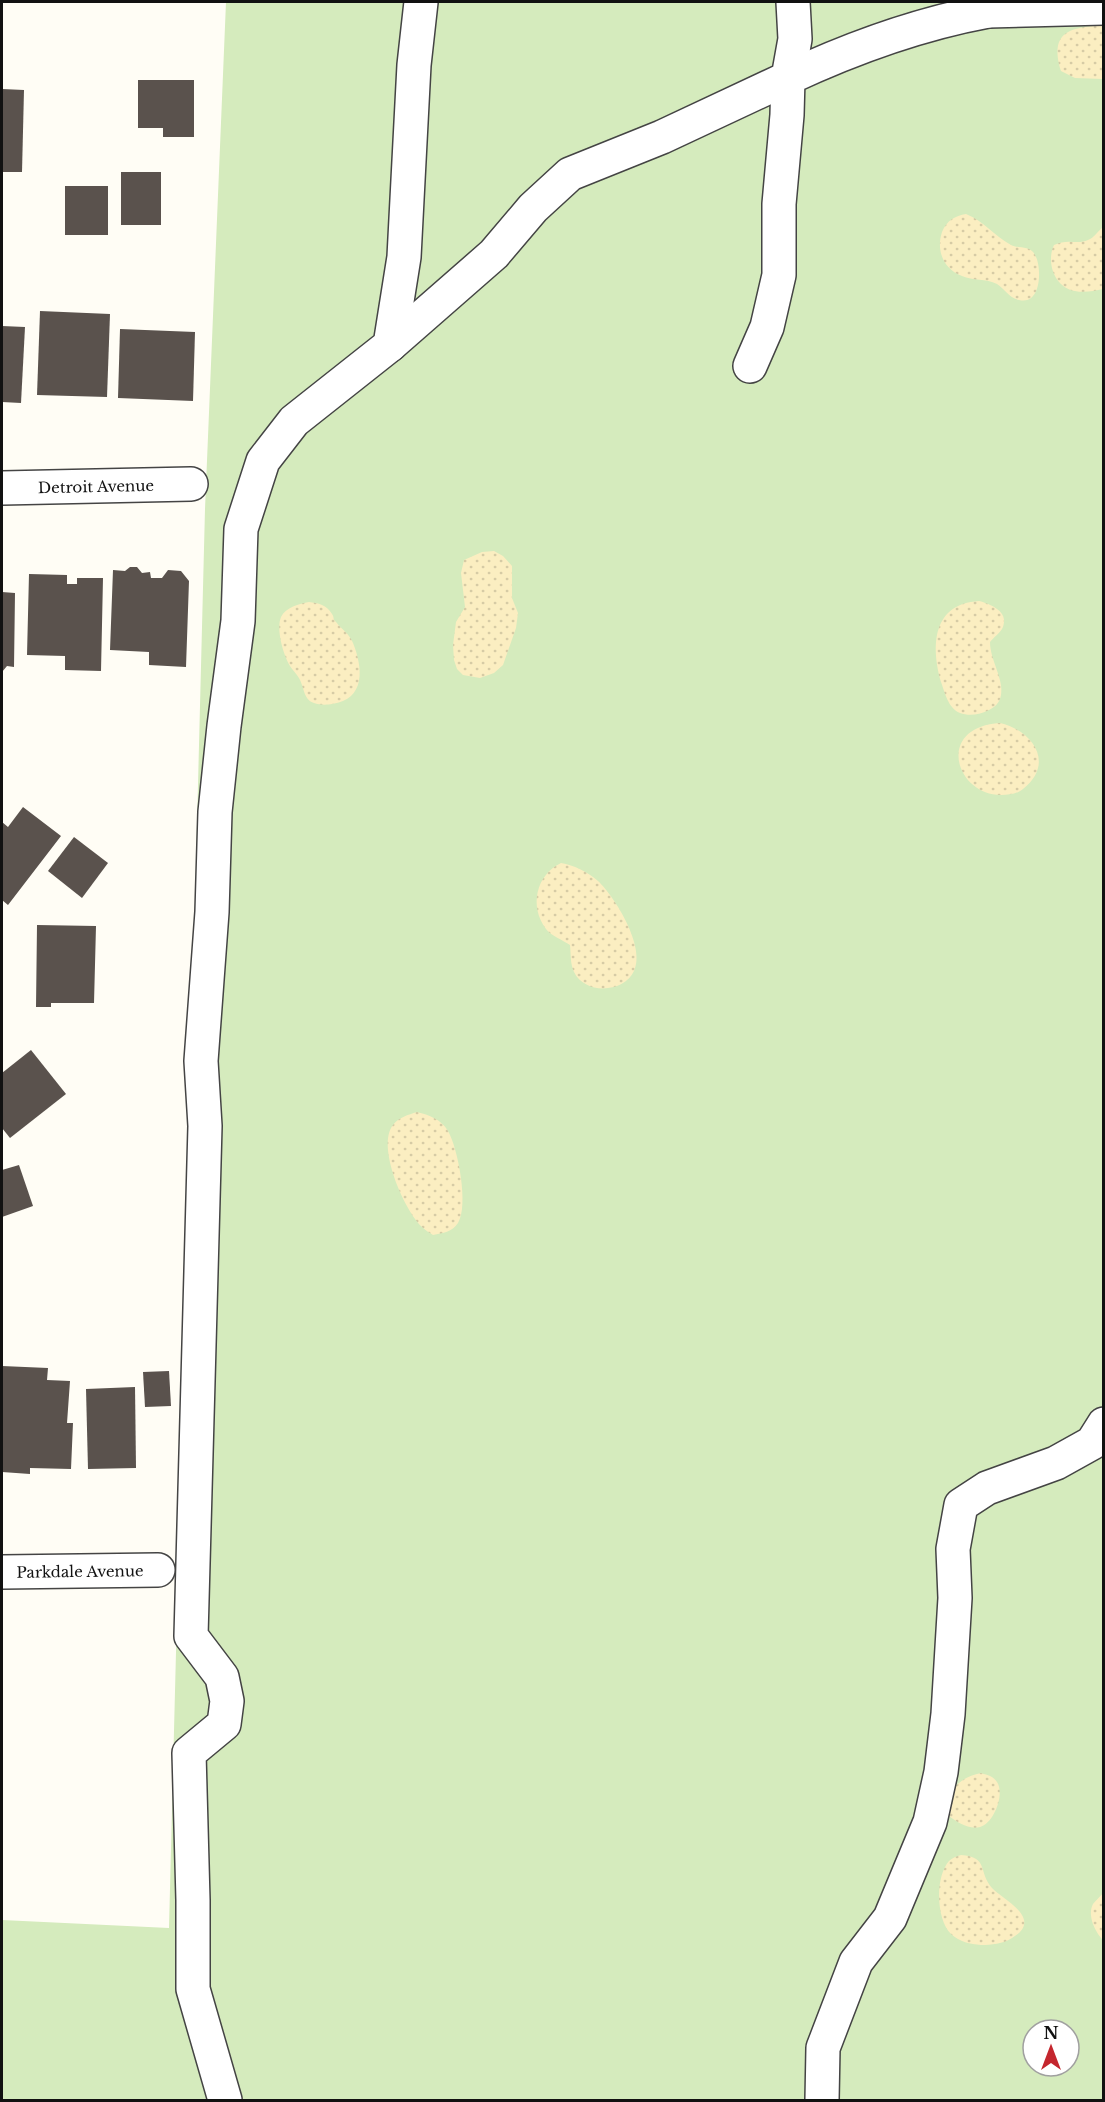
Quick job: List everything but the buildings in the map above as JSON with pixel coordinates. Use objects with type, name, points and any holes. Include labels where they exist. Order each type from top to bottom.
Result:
[{"type":"street","points":[[390,345],[404,257],[414,65],[421,2]]},
{"type":"street","points":[[750,366],[767,327],[779,275],[779,204],[788,78],[795,39],[794,2]]},
{"type":"street","points":[[956,2],[988,11]]},
{"type":"street","points":[[225,2100],[193,1989],[189,1753],[224,1724],[227,1701],[222,1677],[191,1636],[205,1126],[201,1060],[212,912],[215,812],[238,621],[241,529],[263,461],[294,421],[390,345],[494,254],[533,208],[570,174],[662,137],[832,57],[910,29],[988,11],[1104,8]]},
{"type":"street","name":"Detroit Avenue","points":[[2,488],[191,484]]},
{"type":"street","points":[[822,2100],[823,2048],[839,2005],[856,1962],[890,1918],[930,1822],[941,1772],[948,1714],[955,1598],[953,1549],[961,1505],[987,1488],[1056,1463],[1092,1443],[1104,1424]]},
{"type":"street","name":"Parkdale Avenue","points":[[2,1572],[158,1570]]},
{"type":"green space","points":[[226,2],[1103,2],[1103,2100],[2,2100],[2,1920],[169,1928],[205,509]]},
{"type":"sand","points":[[1103,25],[1103,79],[1075,78],[1061,71],[1058,47],[1061,39],[1072,30]]},
{"type":"sand","points":[[966,214],[1011,245],[1027,248],[1033,252],[1039,268],[1039,276],[1036,291],[1032,297],[1027,300],[1016,299],[997,284],[962,276],[946,264],[940,245],[942,232],[952,219]]},
{"type":"sand","points":[[1103,227],[1103,289],[1082,292],[1068,289],[1062,285],[1054,273],[1051,259],[1054,245],[1088,240]]},
{"type":"sand","points":[[494,551],[503,556],[512,566],[512,598],[518,613],[516,628],[503,665],[494,673],[480,678],[463,675],[457,669],[454,660],[453,645],[456,622],[465,607],[461,573],[464,560],[482,552]]},
{"type":"sand","points":[[979,601],[997,609],[1004,621],[1001,631],[990,642],[1001,682],[1001,695],[998,703],[990,710],[966,715],[953,708],[946,695],[938,668],[936,641],[944,618],[952,610],[963,604]]},
{"type":"sand","points":[[309,602],[328,608],[335,621],[351,640],[356,653],[359,662],[359,681],[351,696],[343,701],[325,705],[311,701],[306,697],[299,678],[285,655],[280,635],[281,617],[289,608]]},
{"type":"sand","points":[[1000,723],[1012,727],[1031,741],[1039,759],[1038,769],[1033,779],[1021,791],[1007,795],[985,792],[972,784],[963,773],[959,760],[960,748],[966,736],[979,727]]},
{"type":"sand","points":[[561,863],[581,869],[598,881],[612,898],[627,923],[636,949],[637,961],[634,971],[622,984],[595,988],[579,979],[571,962],[570,945],[548,931],[541,920],[537,901],[541,883],[552,868]]},
{"type":"sand","points":[[417,1112],[430,1116],[448,1131],[461,1177],[462,1204],[458,1223],[444,1233],[433,1235],[422,1227],[407,1207],[394,1178],[388,1147],[389,1135],[395,1122]]},
{"type":"sand","points":[[981,1773],[992,1777],[997,1782],[1000,1794],[997,1808],[990,1820],[980,1827],[967,1826],[949,1816],[948,1800],[954,1787],[960,1782]]},
{"type":"sand","points":[[961,1855],[970,1856],[979,1862],[992,1888],[1023,1917],[1024,1924],[1021,1931],[1005,1942],[981,1945],[965,1942],[951,1934],[946,1927],[940,1909],[941,1877],[949,1861]]},
{"type":"sand","points":[[1103,1893],[1103,1940],[1097,1933],[1091,1918],[1091,1908]]}]
